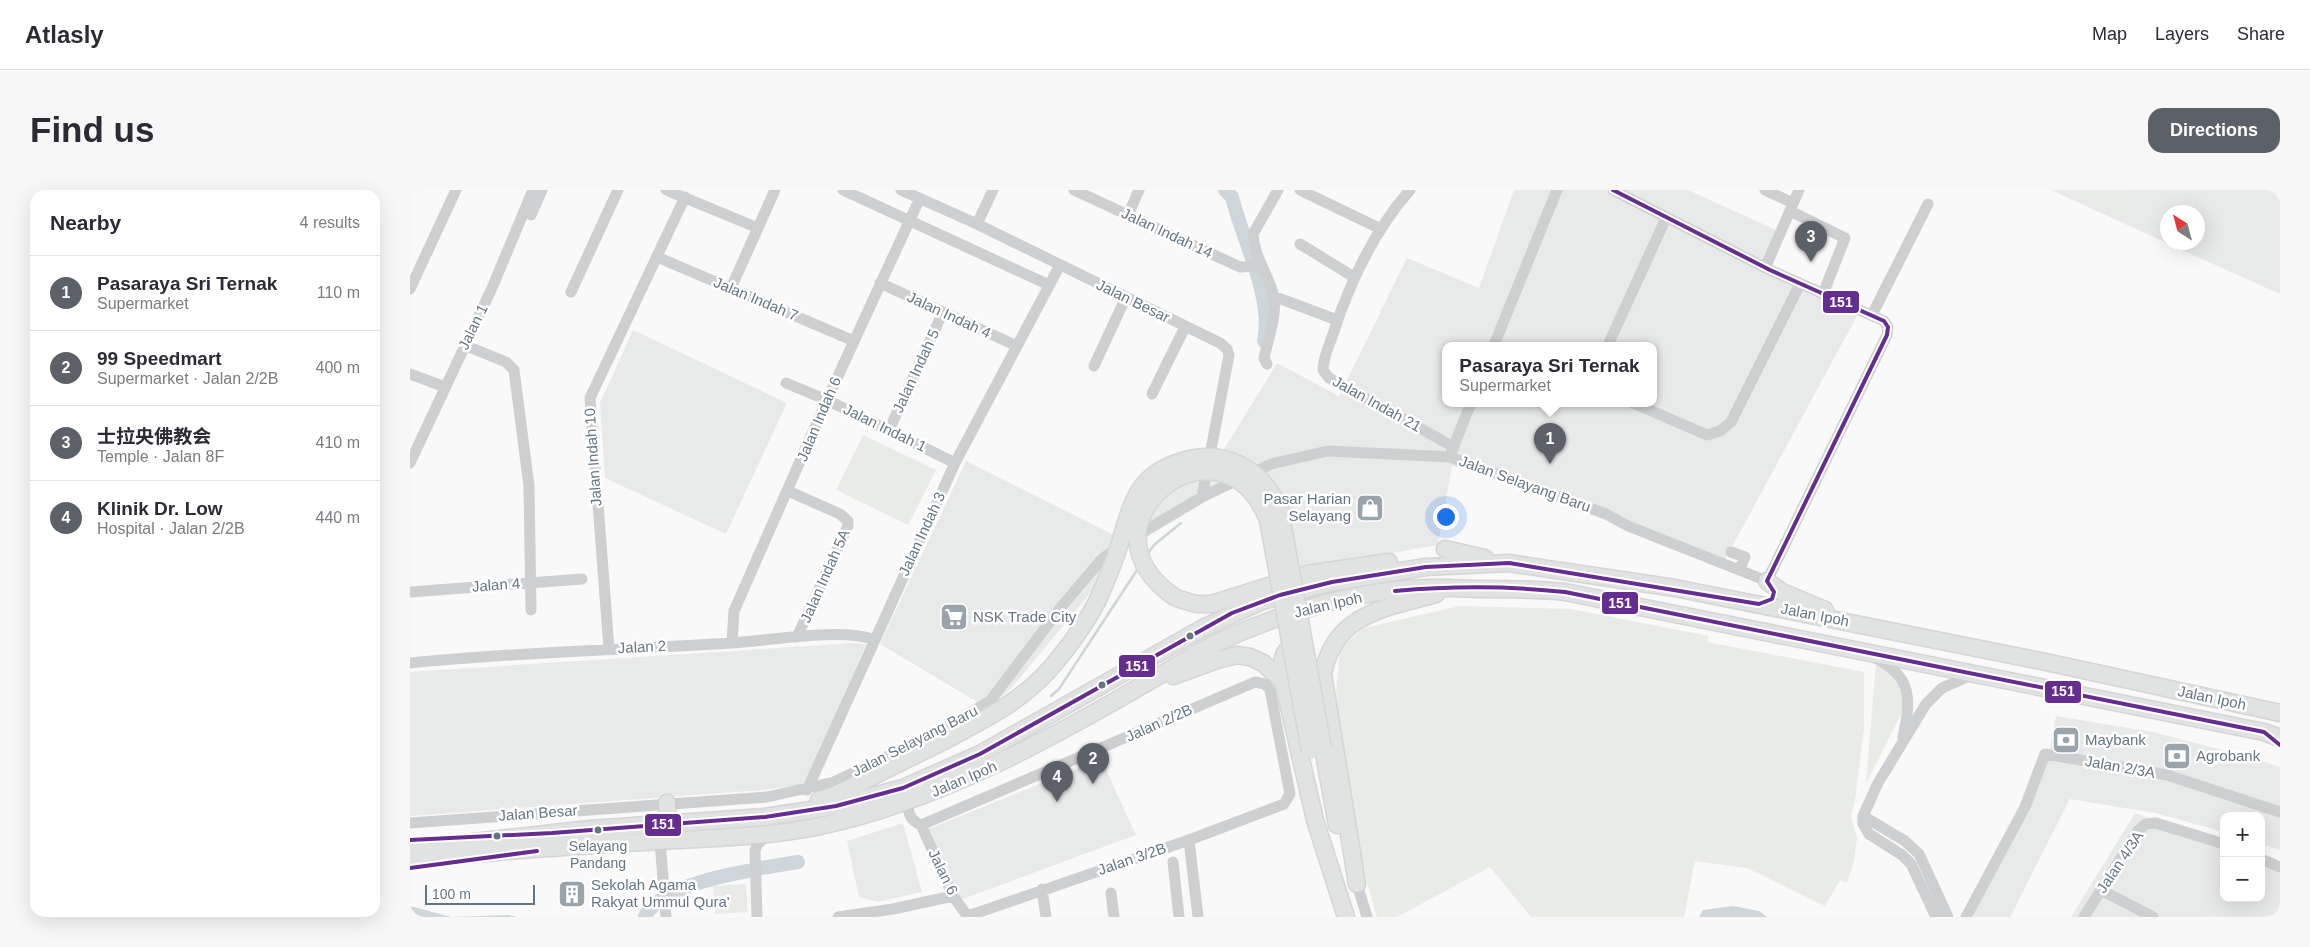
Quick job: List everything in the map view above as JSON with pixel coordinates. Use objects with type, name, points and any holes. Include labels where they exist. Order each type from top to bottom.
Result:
[{"type":"highway","points":[[701,823],[826,798],[940,743],[1007,707],[1034,686],[1048,672],[1070,644],[1096,604],[1119,546],[1132,502],[1141,487],[1153,475],[1169,465],[1194,457],[1206,457],[1229,460],[1250,470],[1267,487],[1280,510],[1316,750],[1323,840]]},
{"type":"highway","points":[[1357,884],[1342,848],[1316,750],[1268,520],[1254,496],[1243,484],[1230,478],[1202,472],[1177,478],[1154,495],[1140,521],[1139,543],[1143,563],[1156,584],[1176,598],[1196,604],[1211,604],[1307,574],[1366,564],[1415,561],[1478,564]]},
{"type":"highway","points":[[1445,549],[1509,564]]},
{"type":"highway","name":"Jalan Ipoh","points":[[410,849],[552,833],[765,817],[836,806],[903,788],[980,754],[1203,628],[1262,601],[1301,589],[1426,567],[1509,564],[1759,604],[2280,713]]},
{"type":"highway","points":[[1759,604],[1775,596],[1767,581]]},
{"type":"highway","points":[[1767,581],[1782,592],[1855,623]]},
{"type":"highway","name":"Jalan Ipoh","points":[[410,861],[573,847],[737,838],[817,826],[908,802],[993,767],[1212,644],[1271,620],[1387,592],[1429,588],[1537,589],[1565,592],[2264,732],[2280,738]]},
{"type":"highway","points":[[1323,674],[1326,660],[1337,636],[1361,618],[1455,589]]},
{"type":"highway","points":[[1488,598],[1613,603]]},
{"type":"highway","points":[[1346,917],[1323,840],[1315,820],[1282,681],[1281,660],[1290,647],[1297,644],[1310,648],[1323,674],[1357,884]]},
{"type":"highway","points":[[1122,696],[1193,668],[1237,655],[1250,657],[1263,663],[1282,681]]},
{"type":"highway","points":[[2264,732],[2280,745]]},
{"type":"highway","points":[[667,803],[668,824]]},
{"type":"highway","points":[[410,840],[552,833]]},
{"type":"highway","points":[[410,868],[573,847]]},
{"type":"street","points":[[410,289],[456,190]]},
{"type":"street","name":"Jalan 1","points":[[410,461],[414,444],[445,386],[492,288],[533,190]]},
{"type":"street","points":[[492,288],[499,285],[542,190]]},
{"type":"street","points":[[572,292],[618,190]]},
{"type":"street","points":[[666,190],[758,228]]},
{"type":"street","points":[[731,288],[775,190]]},
{"type":"street","points":[[843,190],[1049,285]]},
{"type":"street","name":"Jalan Besar","points":[[901,190],[977,224],[1220,343],[1227,349],[1229,355],[1202,497]]},
{"type":"street","points":[[977,224],[993,190]]},
{"type":"street","name":"Jalan Indah 14","points":[[1074,190],[1240,267],[1259,266]]},
{"type":"street","points":[[1128,215],[1138,190]]},
{"type":"street","points":[[1267,364],[1264,358],[1274,306],[1274,296],[1259,266],[1253,234],[1278,190]]},
{"type":"street","points":[[1300,190],[1381,229]]},
{"type":"street","name":"Jalan Indah 21","points":[[1410,190],[1381,229],[1354,277],[1337,320],[1323,365],[1325,375],[1452,452]]},
{"type":"street","points":[[1495,342],[1557,190]]},
{"type":"street","points":[[1613,190],[1766,268],[1886,324],[1887,335],[1767,581]]},
{"type":"street","points":[[1765,190],[1846,238],[1823,294]]},
{"type":"street","points":[[1766,268],[1799,190]]},
{"type":"street","name":"Jalan Indah 10","points":[[609,649],[590,398],[685,197]]},
{"type":"street","name":"Jalan Indah 6","points":[[732,643],[734,611],[827,400],[920,198]]},
{"type":"street","points":[[1872,316],[1928,204]]},
{"type":"street","points":[[1609,342],[1666,218]]},
{"type":"street","points":[[1300,244],[1354,277]]},
{"type":"street","name":"Jalan Indah 7","points":[[657,257],[854,341]]},
{"type":"street","name":"Jalan Indah 3","points":[[807,790],[955,463],[1060,265]]},
{"type":"street","name":"Jalan Indah 4","points":[[880,283],[1017,346]]},
{"type":"street","points":[[1642,407],[1707,435],[1720,431],[1731,422],[1800,284]]},
{"type":"street","points":[[1274,296],[1337,320]]},
{"type":"street","points":[[1094,366],[1126,297]]},
{"type":"street","name":"Jalan Indah 5","points":[[889,430],[943,312]]},
{"type":"street","points":[[1152,394],[1186,327]]},
{"type":"street","points":[[464,345],[506,362],[514,370],[529,486],[531,610]]},
{"type":"street","points":[[410,374],[445,386]]},
{"type":"street","name":"Jalan Indah 1","points":[[786,383],[827,400],[955,463]]},
{"type":"street","points":[[1452,452],[1469,407]]},
{"type":"street","name":"Jalan Selayang Baru","points":[[667,803],[767,797],[807,790],[834,782],[928,737],[990,701],[1040,633],[1106,555],[1202,497],[1271,464],[1328,451],[1452,452],[1597,511],[1628,526],[1767,581]]},
{"type":"street","name":"Jalan Indah 5A","points":[[788,491],[840,514],[848,521],[848,526],[797,637]]},
{"type":"street","points":[[1731,552],[1745,557],[1740,570]]},
{"type":"street","name":"Jalan 4","points":[[410,592],[582,579]]},
{"type":"street","name":"Jalan 2","points":[[410,663],[609,649],[732,643],[797,637],[859,635],[874,640]]},
{"type":"street","points":[[1858,650],[1891,668],[1906,686],[1909,697],[1909,712],[1903,739]]},
{"type":"street","points":[[1936,917],[1911,864],[1902,855],[1869,834],[1863,824],[1862,816],[1866,805],[1903,739],[1932,696],[1948,685],[1976,674]]},
{"type":"street","name":"Jalan 2/2B","points":[[921,826],[1255,682],[1265,684],[1270,690],[1290,794]]},
{"type":"street","name":"Jalan 2/3A","points":[[1966,917],[2024,807],[2045,754],[2167,776],[2280,812]]},
{"type":"street","name":"Jalan 3/2B","points":[[968,916],[1189,840],[1284,804],[1290,794]]},
{"type":"street","name":"Jalan 6","points":[[908,802],[908,812],[911,819],[921,826],[954,896],[968,916]]},
{"type":"street","name":"Jalan Besar","points":[[410,823],[667,803]]},
{"type":"street","points":[[1862,816],[1905,841],[1919,854],[1948,917]]},
{"type":"street","name":"Jalan 4/3A","points":[[2084,917],[2138,832],[2146,824],[2156,823],[2220,843]]},
{"type":"street","points":[[757,917],[754,856],[757,844],[767,834]]},
{"type":"street","points":[[737,838],[743,841],[754,856]]},
{"type":"street","points":[[1189,840],[1198,917]]},
{"type":"street","points":[[660,841],[666,917]]},
{"type":"street","points":[[2265,861],[2280,867]]},
{"type":"street","points":[[1173,862],[1179,917]]},
{"type":"street","points":[[1357,884],[1367,917]]},
{"type":"street","points":[[1042,890],[1046,917]]},
{"type":"street","points":[[2101,890],[2153,917]]},
{"type":"street","points":[[1111,893],[1114,917]]},
{"type":"street","points":[[838,917],[892,913],[954,896]]},
{"type":"shaded area","points":[[1514,190],[1688,190],[1783,233],[1771,265],[1863,305],[1721,567],[1514,483],[1452,466],[1438,545],[1301,569],[1285,499],[1268,475],[1220,493],[1127,549],[1013,686],[989,709],[880,644],[966,461],[1114,535],[1221,454],[1277,363],[1339,396],[1407,258],[1479,288]]},
{"type":"shaded area","points":[[2051,190],[2280,190],[2280,294],[2182,250],[2205,250],[2205,205],[2160,205],[2160,240]]},
{"type":"shaded area","points":[[2061,190],[2130,190],[2117,217]]},
{"type":"shaded area","points":[[633,330],[787,403],[726,534],[605,478],[600,403]]},
{"type":"shaded area","points":[[863,435],[936,470],[908,525],[836,490]]},
{"type":"shaded area","points":[[1460,606],[1571,609],[1709,636],[1707,642],[1864,672],[1864,728],[1851,816],[1857,838],[1854,862],[1847,883],[1840,880],[1825,906],[1747,868],[1695,861],[1684,917],[1531,917],[1490,867],[1397,917],[1377,917],[1368,886],[1343,762],[1336,696],[1340,649],[1364,628]]},
{"type":"shaded area","points":[[854,643],[866,644],[805,784],[763,790],[410,816],[410,672]]},
{"type":"shaded area","points":[[1876,663],[1888,672],[1896,682],[1902,694],[1903,710],[1866,784]]},
{"type":"shaded area","points":[[2056,716],[2153,732],[2246,756],[2280,767],[2280,850],[2265,845],[2265,812],[2220,812],[2220,831],[2155,813],[2070,799],[2010,917],[1970,917],[2048,757]]},
{"type":"shaded area","points":[[1101,759],[1136,835],[960,900],[921,832]]},
{"type":"shaded area","points":[[2135,813],[2220,845],[2220,902],[2265,902],[2265,860],[2280,866],[2280,917],[2071,917]]},
{"type":"shaded area","points":[[903,823],[922,892],[878,902],[859,897],[847,841]]},
{"type":"shaded area","points":[[746,884],[748,912],[715,914],[713,886]]},
{"type":"shaded area","points":[[410,906],[451,917],[413,917],[410,916]]},
{"type":"shaded area","points":[[1733,906],[1759,911],[1767,917],[1699,917],[1703,910]]},
{"type":"shaded area","points":[[509,915],[517,917],[451,917]]},
{"type":"waterway","points":[[1225,190],[1232,197],[1261,288],[1266,324],[1264,341]]},
{"type":"waterway","points":[[1149,552],[1154,545],[1181,523]]},
{"type":"waterway","points":[[1051,696],[1059,689],[1139,567]]},
{"type":"waterway","points":[[761,868],[798,862]]},
{"type":"waterway","points":[[645,917],[652,907],[676,891],[707,880],[748,871]]},
{"type":"transit line","name":"151","points":[[410,840],[552,833],[765,817],[836,806],[903,788],[980,754],[1232,613],[1280,595],[1332,582],[1426,567],[1509,563],[1759,604],[1772,599],[1774,592],[1767,581],[1887,335],[1888,327],[1884,321],[1770,270],[1613,190]]},
{"type":"transit line","name":"151","points":[[1395,591],[1480,587],[1565,592],[2264,732],[2280,745]]},
{"type":"transit line","name":"151","points":[[410,868],[537,851]]},
{"type":"place","name":"士拉央佛教会","points":[[1811,262]]},
{"type":"place","name":"Pasaraya Sri Ternak","points":[[1550,464]]},
{"type":"place","name":"Pasar Harian Selayang","points":[[1370,508]]},
{"type":"place","name":"NSK Trade City","points":[[954,617]]},
{"type":"place","name":"Maybank","points":[[2066,740]]},
{"type":"place","name":"Agrobank","points":[[2177,756]]},
{"type":"place","name":"99 Speedmart","points":[[1093,784]]},
{"type":"place","name":"Klinik Dr. Low","points":[[1057,802]]},
{"type":"place","name":"Selayang Pandang","points":[[598,830]]},
{"type":"place","name":"Sekolah Agama Rakyat Ummul Qura'","points":[[572,894]]}]
